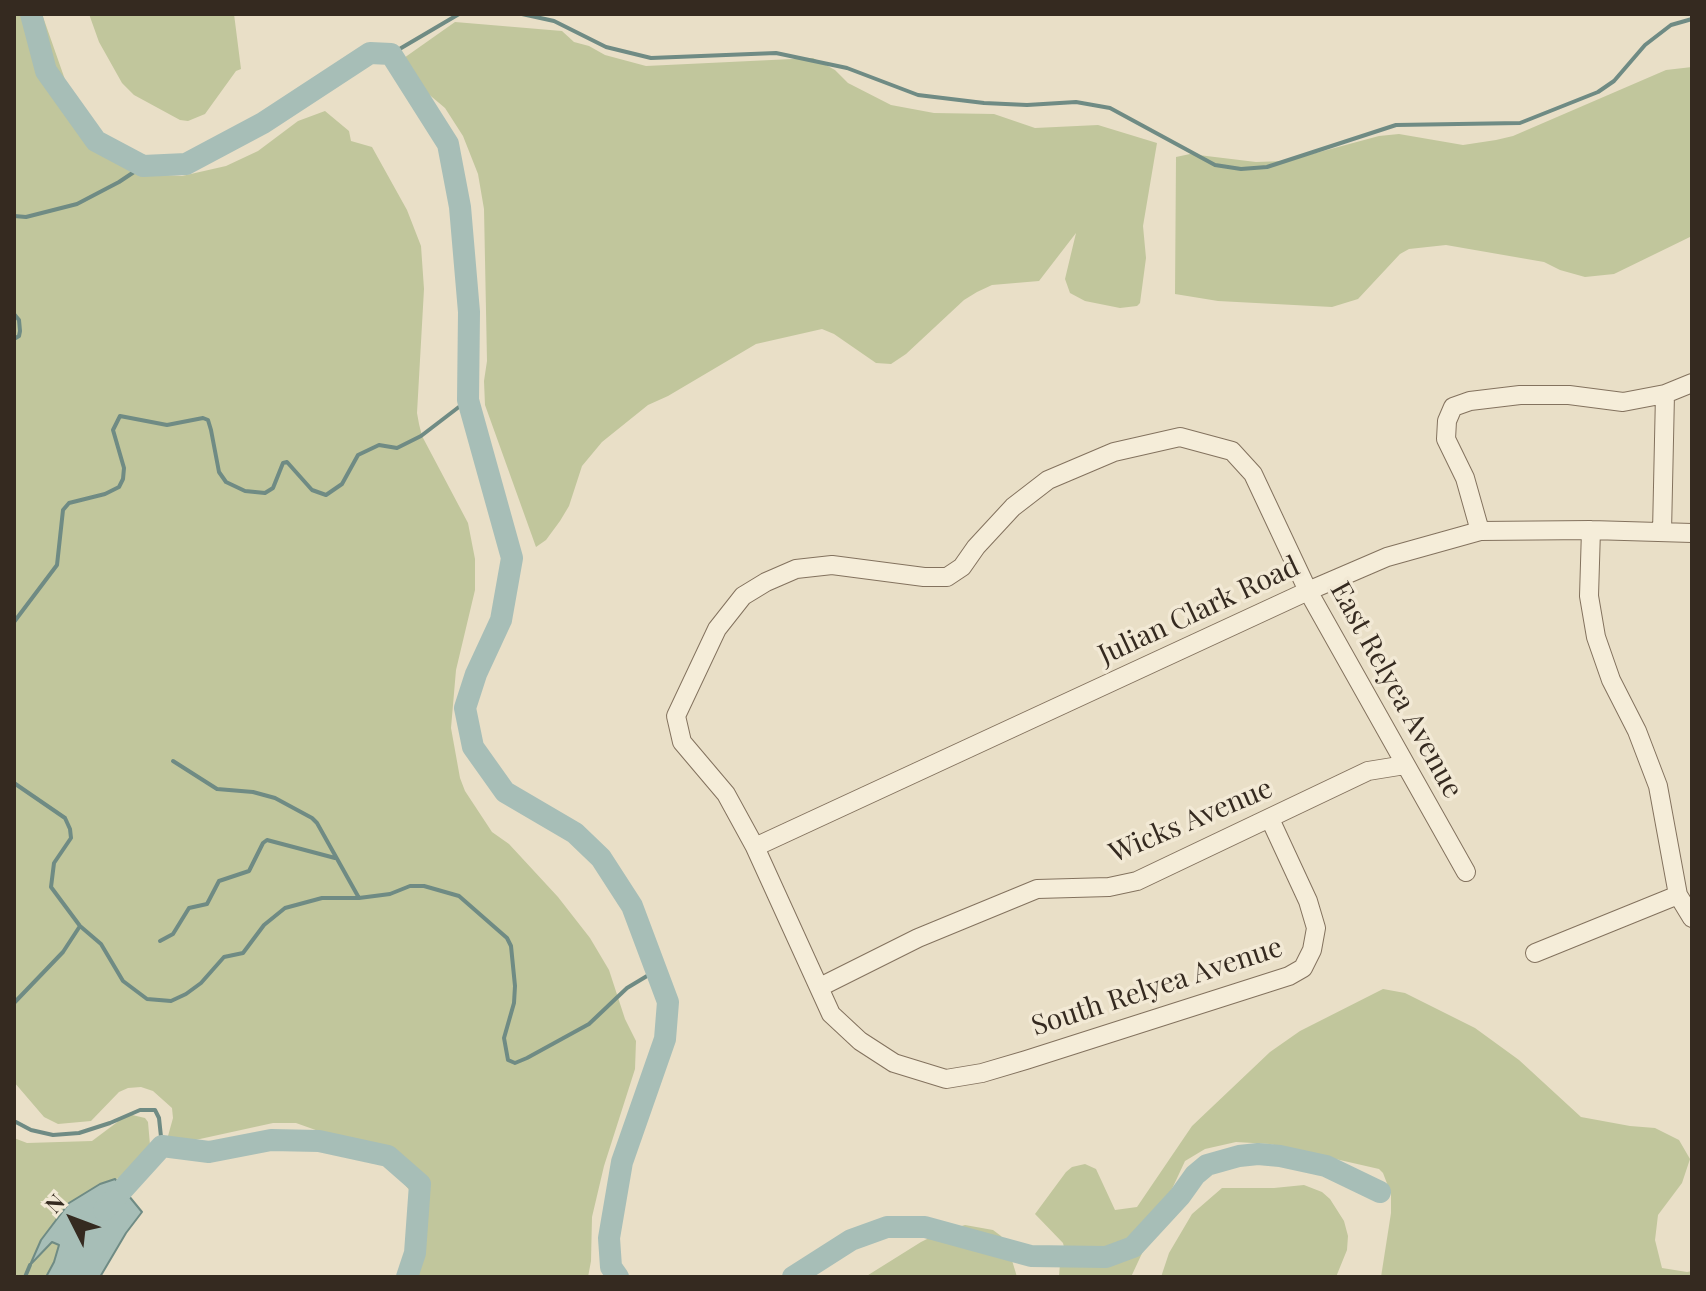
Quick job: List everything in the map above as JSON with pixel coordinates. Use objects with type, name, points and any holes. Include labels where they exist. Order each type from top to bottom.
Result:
[{"type":"street","points":[[1480,531],[1465,478],[1446,439],[1447,421],[1453,407],[1470,401],[1520,395],[1569,395],[1623,402],[1665,394],[1692,383]]},
{"type":"street","points":[[1662,532],[1665,394]]},
{"type":"street","name":"East Relyea Avenue","points":[[755,847],[726,794],[682,742],[676,716],[717,629],[743,596],[796,569],[832,565],[947,577],[962,567],[1013,507],[1048,480],[1114,452],[1180,437],[1232,451],[1253,474],[1308,591],[1466,872]]},
{"type":"street","points":[[1591,530],[1589,596],[1596,637],[1611,680],[1637,731],[1658,786],[1678,895],[1692,918]]},
{"type":"street","name":"Julian Clark Road","points":[[755,847],[1387,557],[1480,531],[1692,533]]},
{"type":"street","name":"Wicks Avenue","points":[[820,987],[918,938],[1037,889],[1109,887],[1137,881],[1368,771],[1405,765]]},
{"type":"street","name":"South Relyea Avenue","points":[[820,987],[831,1014],[860,1041],[894,1063],[946,1079],[982,1073],[1289,976],[1303,968],[1312,950],[1316,928],[1308,901],[1270,819]]},
{"type":"street","points":[[755,847],[820,987]]},
{"type":"street","points":[[1535,953],[1678,895]]},
{"type":"green space","points":[[14,14],[42,14],[69,91],[80,111],[113,153],[143,174],[182,176],[226,166],[258,151],[298,121],[325,111],[349,131],[351,141],[372,147],[407,210],[421,246],[424,289],[417,413],[419,424],[422,436],[468,523],[475,559],[475,590],[456,670],[451,728],[460,778],[492,832],[509,844],[558,897],[590,938],[609,970],[625,1019],[636,1041],[635,1069],[604,1166],[592,1217],[588,1277],[415,1277],[423,1228],[410,1191],[388,1164],[296,1123],[273,1123],[177,1144],[168,1136],[173,1118],[172,1108],[153,1091],[141,1087],[119,1092],[91,1121],[58,1124],[44,1117],[14,1082]]},
{"type":"green space","points":[[89,14],[234,14],[241,69],[236,71],[205,114],[188,121],[180,120],[134,95],[122,83],[99,42]]},
{"type":"green space","points":[[455,22],[562,31],[574,42],[605,55],[646,66],[813,58],[835,70],[848,83],[891,105],[934,113],[994,114],[1035,128],[1098,125],[1157,143],[1143,226],[1146,258],[1140,303],[1120,308],[1085,301],[1070,293],[1065,279],[1076,233],[1039,281],[992,285],[977,292],[891,364],[876,363],[822,329],[756,344],[648,405],[602,442],[582,466],[569,506],[560,521],[546,540],[536,547],[485,405],[484,209],[478,174],[463,136],[445,108],[394,65]]},
{"type":"green space","points":[[1692,67],[1692,236],[1614,274],[1585,277],[1544,262],[1446,245],[1409,249],[1400,254],[1358,299],[1332,307],[1218,301],[1175,294],[1176,157],[1190,154],[1256,162],[1286,161],[1379,136],[1399,134],[1463,145],[1496,140],[1513,136],[1666,70]]},
{"type":"green space","points":[[1383,989],[1405,993],[1475,1028],[1519,1060],[1581,1117],[1655,1128],[1679,1140],[1690,1159],[1682,1183],[1658,1215],[1655,1240],[1662,1268],[1692,1271],[1692,1277],[1381,1277],[1391,1194],[1379,1169],[1270,1144],[1236,1142],[1205,1149],[1185,1161],[1131,1277],[1059,1277],[1065,1251],[1063,1243],[1035,1214],[1066,1172],[1085,1164],[1096,1169],[1115,1210],[1137,1207],[1192,1126],[1270,1052],[1300,1031]]},
{"type":"green space","points":[[128,1114],[145,1118],[148,1122],[150,1145],[144,1158],[126,1176],[100,1184],[69,1203],[41,1240],[31,1262],[52,1242],[59,1244],[46,1277],[14,1277],[14,1138],[27,1143],[92,1141]]},
{"type":"green space","points":[[1304,1185],[1330,1199],[1344,1221],[1348,1236],[1347,1250],[1336,1277],[1161,1277],[1169,1253],[1192,1214],[1222,1188]]},
{"type":"green space","points":[[965,1225],[993,1230],[1001,1236],[1008,1247],[1017,1277],[865,1277],[921,1242]]},
{"type":"water","points":[[115,1179],[142,1212],[100,1277],[46,1277],[59,1245],[52,1242],[30,1265],[41,1240],[69,1203],[100,1184]]},
{"type":"waterway","points":[[31,14],[46,71],[96,141],[143,166],[186,164],[263,123],[370,53],[391,54],[448,144],[460,207],[469,312],[468,400],[512,558],[501,620],[476,674],[465,708],[473,747],[505,792],[575,833],[601,858],[632,906],[668,1002],[665,1039],[622,1162],[609,1238],[611,1267],[618,1277]]},
{"type":"waterway","points":[[391,54],[459,14]]},
{"type":"waterway","points":[[522,14],[554,21],[606,47],[651,58],[776,53],[847,68],[918,95],[1027,105],[1076,102],[1110,108],[1215,165],[1241,169],[1267,167],[1396,125],[1520,123],[1598,92],[1614,81],[1645,45],[1671,25],[1692,19]]},
{"type":"waterway","points":[[14,216],[26,217],[77,204],[143,166]]},
{"type":"waterway","points":[[14,314],[19,320],[20,331],[14,339]]},
{"type":"waterway","points":[[14,622],[57,565],[63,510],[69,503],[105,494],[119,487],[124,468],[113,430],[120,416],[167,425],[203,418],[208,420],[219,472],[226,482],[245,491],[265,493],[273,488],[283,463],[287,462],[312,490],[326,495],[342,484],[358,455],[379,445],[397,448],[421,436],[468,400]]},
{"type":"waterway","points":[[173,761],[217,789],[253,792],[275,798],[312,818],[359,898]]},
{"type":"waterway","points":[[14,783],[65,818],[71,838],[54,863],[51,887],[80,926],[101,944],[123,981],[147,999],[171,1001],[186,994],[201,983],[224,957],[243,953],[264,925],[285,908],[322,898],[390,894],[410,886],[424,886],[459,896],[507,938],[511,946],[515,986],[514,1003],[504,1038],[508,1060],[515,1063],[589,1024],[627,988],[657,970]]},
{"type":"waterway","points":[[160,941],[173,934],[189,908],[207,904],[219,881],[249,871],[267,840],[335,858]]},
{"type":"waterway","points":[[14,1003],[63,952],[80,926]]},
{"type":"waterway","points":[[14,1121],[31,1130],[53,1135],[79,1133],[140,1110],[155,1110],[162,1146]]},
{"type":"waterway","points":[[104,1210],[162,1146],[209,1152],[271,1140],[319,1141],[388,1156],[420,1184],[415,1253],[407,1277]]},
{"type":"waterway","points":[[793,1277],[851,1240],[887,1227],[925,1227],[1031,1256],[1106,1257],[1133,1247],[1207,1165],[1239,1156],[1280,1156],[1326,1166],[1380,1192]]},
{"type":"waterway","points":[[25,1277],[30,1265]]}]
